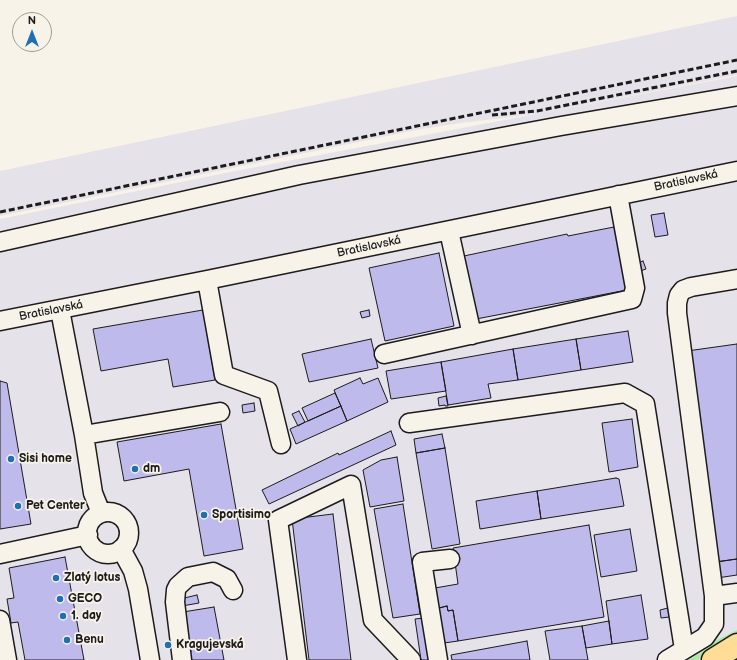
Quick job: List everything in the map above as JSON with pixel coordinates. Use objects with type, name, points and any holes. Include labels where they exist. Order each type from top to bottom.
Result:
[{"type":"street","points":[[0,242],[300,175],[569,125],[737,96]]},
{"type":"street","name":"Bratislavská","points":[[0,321],[207,280],[737,170]]},
{"type":"street","points":[[384,354],[632,299],[635,288],[618,195]]},
{"type":"street","points":[[449,230],[472,335]]},
{"type":"street","points":[[667,660],[705,637],[714,624],[714,596],[677,313],[679,296],[684,290],[692,286],[737,279]]},
{"type":"street","points":[[207,280],[224,375],[268,391],[281,444]]},
{"type":"street","points":[[60,310],[94,493],[100,513]]},
{"type":"street","points":[[409,423],[624,393],[645,404],[684,649]]},
{"type":"street","points":[[84,435],[220,412]]},
{"type":"street","points":[[297,660],[278,520],[351,486],[373,620],[411,660]]},
{"type":"street","points":[[100,513],[114,513],[120,516],[125,520],[129,532],[128,539],[122,549],[110,554],[97,550],[93,546],[88,535],[88,528],[91,522],[100,513]]},
{"type":"street","points":[[0,554],[88,535]]},
{"type":"street","points":[[122,549],[133,571],[138,589],[150,660]]},
{"type":"street","points":[[438,660],[422,562],[450,559]]},
{"type":"street","points":[[182,660],[174,602],[178,586],[188,576],[213,572],[230,585]]},
{"type":"street","points":[[714,596],[737,593]]},
{"type":"street","points":[[0,620],[7,660]]},
{"type":"shaded area","points":[[737,16],[737,75],[536,114],[416,130],[0,216],[0,171]]},
{"type":"shaded area","points":[[737,76],[737,660],[0,660],[0,219],[235,171]]},
{"type":"green space","points":[[737,630],[737,637],[697,660],[684,660],[698,654],[706,645]]},
{"type":"building","points":[[664,213],[668,235],[655,237],[651,215]]},
{"type":"building","points":[[614,227],[627,290],[476,319],[464,256],[567,234],[568,236]]},
{"type":"building","points":[[439,253],[454,326],[385,341],[369,268]]},
{"type":"building","points":[[643,261],[646,269],[640,271],[638,263]]},
{"type":"building","points":[[203,310],[215,380],[173,387],[168,359],[101,371],[93,329]]},
{"type":"building","points":[[369,310],[370,316],[362,318],[360,312]]},
{"type":"building","points":[[628,331],[633,362],[581,370],[576,339]]},
{"type":"building","points":[[371,339],[378,368],[309,382],[302,354]]},
{"type":"building","points":[[576,339],[581,370],[518,380],[513,349]]},
{"type":"building","points":[[737,344],[737,559],[716,562],[687,351]]},
{"type":"building","points":[[513,349],[518,380],[488,384],[491,398],[448,405],[441,362]]},
{"type":"building","points":[[441,362],[446,391],[391,399],[386,371]]},
{"type":"building","points":[[360,378],[363,384],[378,378],[388,402],[347,421],[334,390]]},
{"type":"building","points":[[0,381],[7,383],[31,524],[0,529]]},
{"type":"building","points":[[335,393],[341,406],[308,421],[302,408]]},
{"type":"building","points":[[446,396],[448,406],[439,406],[438,398]]},
{"type":"building","points":[[254,403],[255,411],[243,413],[242,405]]},
{"type":"building","points":[[341,406],[347,421],[296,444],[290,429]]},
{"type":"building","points":[[299,411],[305,422],[298,426],[292,414]]},
{"type":"building","points":[[632,419],[638,467],[609,472],[602,423]]},
{"type":"building","points":[[221,424],[243,549],[204,556],[189,469],[124,481],[117,442]]},
{"type":"building","points":[[391,431],[396,445],[269,504],[262,490],[338,453],[339,455]]},
{"type":"building","points":[[442,434],[445,448],[416,453],[414,439]]},
{"type":"building","points":[[445,448],[460,544],[432,549],[416,453]]},
{"type":"building","points":[[397,457],[404,501],[370,507],[363,470],[381,460]]},
{"type":"building","points":[[616,478],[619,479],[624,506],[541,519],[537,491]]},
{"type":"building","points":[[537,491],[541,519],[480,529],[476,501]]},
{"type":"building","points":[[403,504],[420,614],[393,618],[374,509]]},
{"type":"building","points":[[333,514],[351,660],[309,660],[292,519]]},
{"type":"building","points":[[589,525],[604,617],[458,641],[453,610],[448,611],[447,606],[439,608],[435,588],[458,584],[453,548]]},
{"type":"building","points":[[630,529],[637,571],[601,577],[594,535]]},
{"type":"building","points":[[65,557],[84,660],[25,660],[18,622],[11,623],[7,599],[14,598],[9,568]]},
{"type":"building","points":[[737,559],[737,575],[717,578],[715,562]]},
{"type":"building","points":[[197,595],[199,603],[182,606],[180,599]]},
{"type":"building","points":[[641,595],[648,639],[612,644],[606,601]]},
{"type":"building","points":[[447,606],[448,611],[453,610],[458,641],[444,643],[439,608]]},
{"type":"building","points":[[214,607],[224,660],[189,660],[188,652],[191,652],[183,612]]},
{"type":"building","points":[[668,608],[669,617],[661,618],[660,610]]},
{"type":"building","points":[[424,618],[431,660],[421,660],[415,619]]},
{"type":"building","points":[[609,621],[612,644],[586,648],[582,626]]},
{"type":"building","points":[[582,626],[588,660],[550,660],[545,631]]},
{"type":"building","points":[[527,641],[530,660],[452,660],[451,655]]},
{"type":"railway","points":[[0,212],[737,60]]},
{"type":"railway","points":[[492,115],[537,111],[737,71]]},
{"type":"place","name":"Sisi home","points":[[11,459]]},
{"type":"place","name":"dm","points":[[135,469]]},
{"type":"place","name":"Pet Center","points":[[18,506]]},
{"type":"place","name":"Sportisimo","points":[[204,515]]},
{"type":"place","name":"Zlatý lotus","points":[[56,578]]},
{"type":"place","name":"GECO","points":[[60,599]]},
{"type":"place","name":"1. day","points":[[63,616]]},
{"type":"place","name":"Benu","points":[[67,640]]},
{"type":"place","name":"Kragujevská","points":[[168,645]]}]
